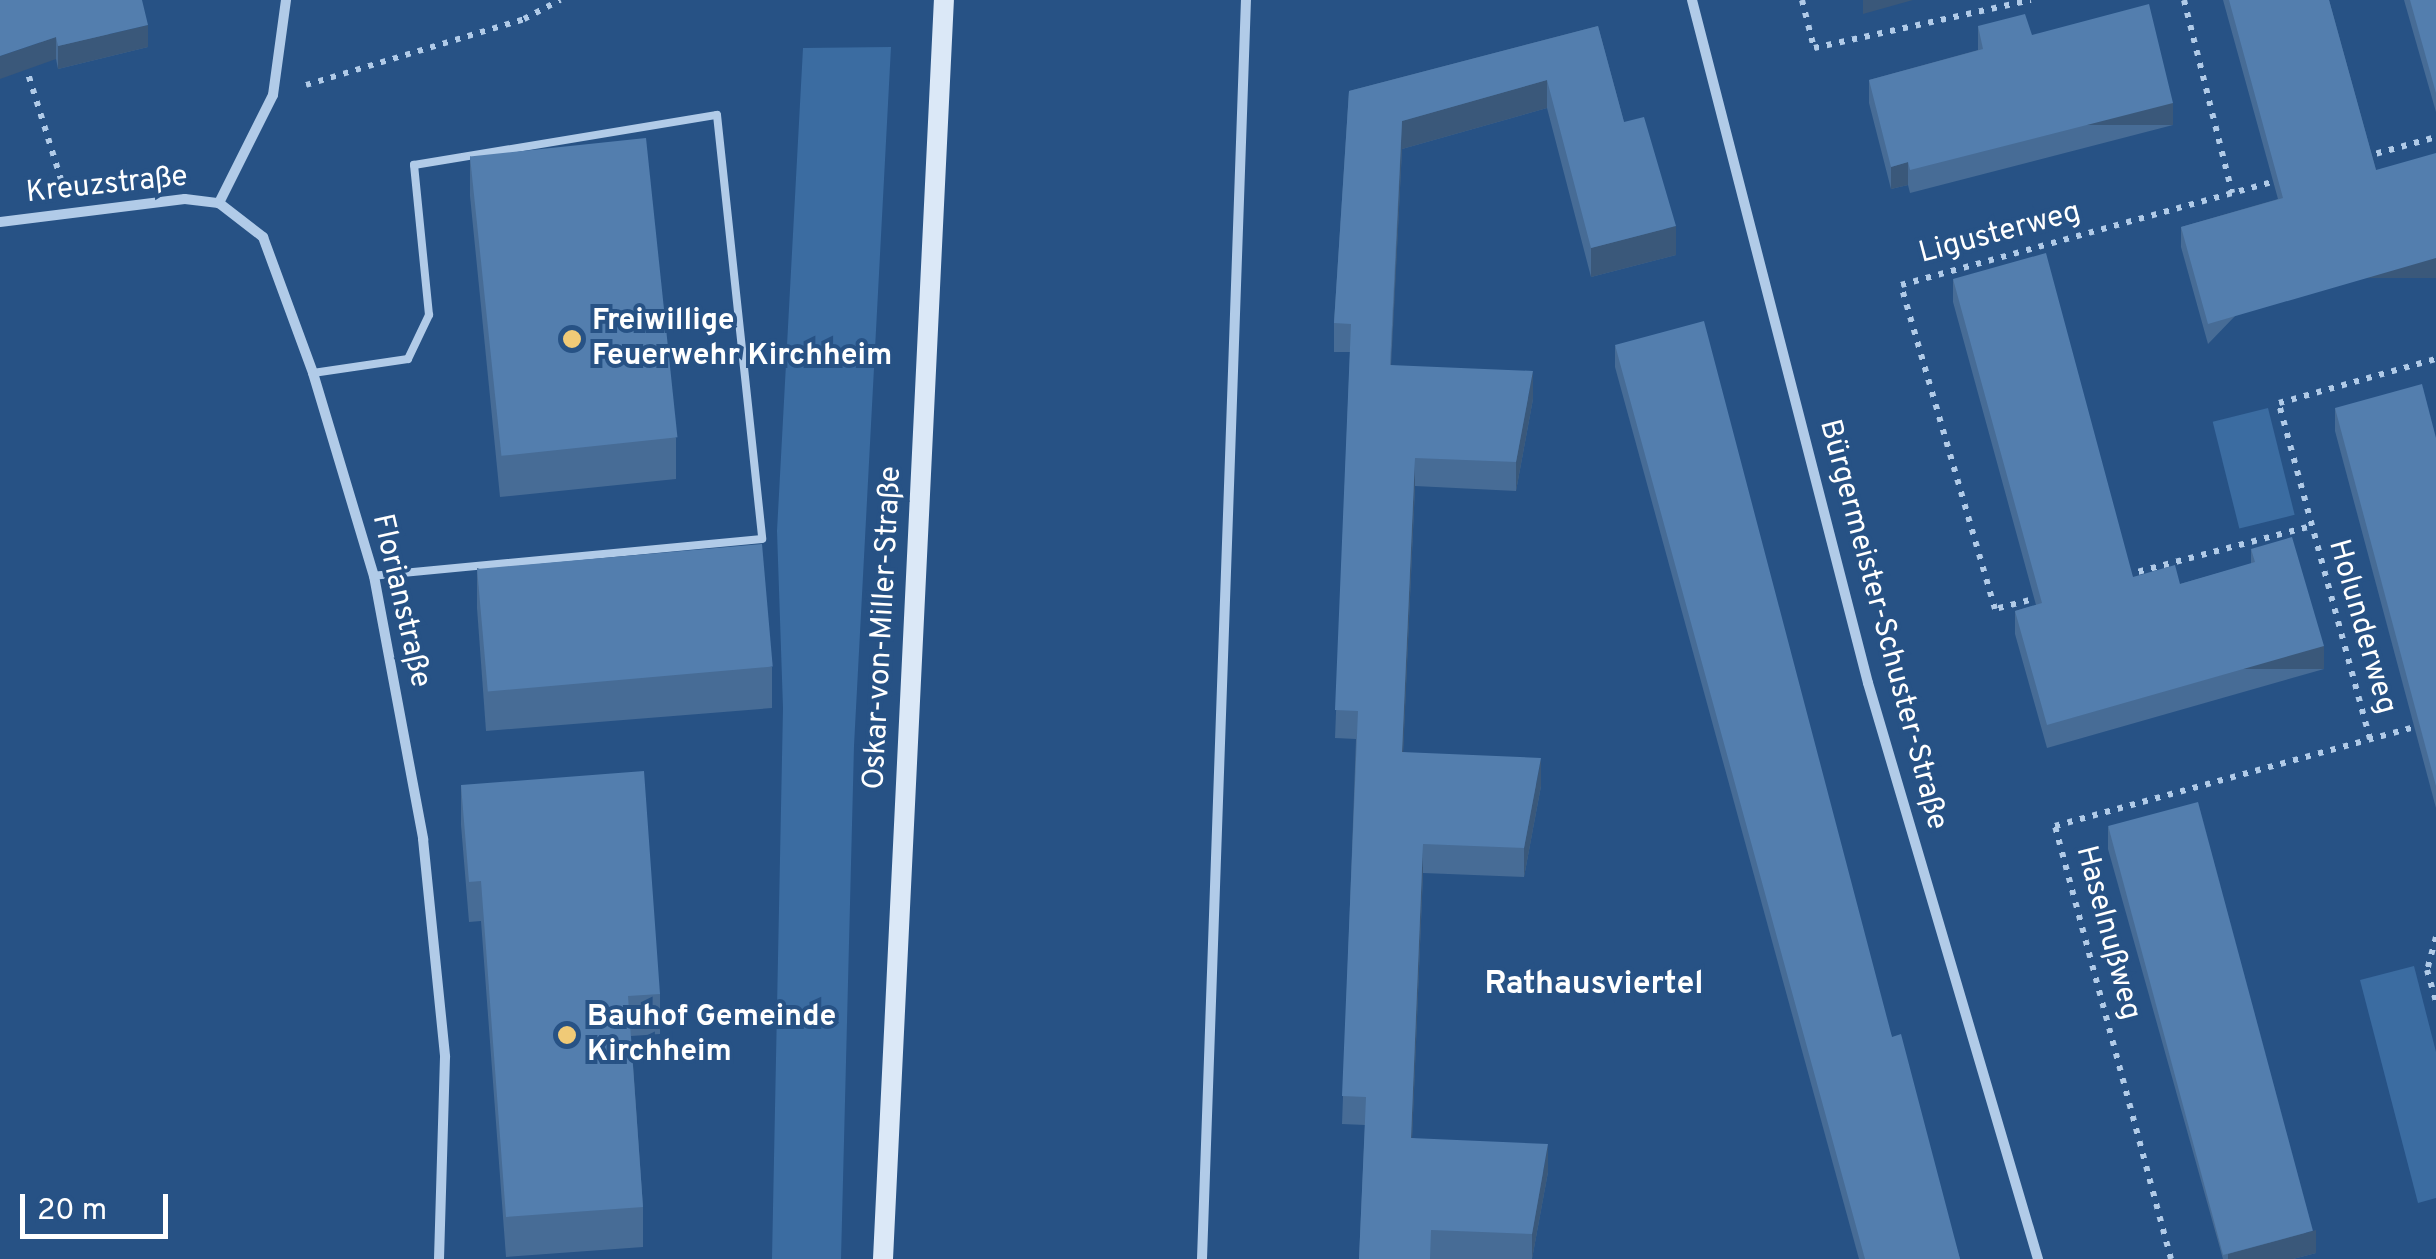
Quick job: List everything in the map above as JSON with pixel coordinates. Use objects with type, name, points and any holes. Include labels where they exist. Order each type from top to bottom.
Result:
[{"type":"main road","name":"Oskar-von-Miller-Straße","points":[[883,1259],[944,0]]},
{"type":"street","points":[[219,202],[274,95],[286,0]]},
{"type":"street","points":[[1202,1259],[1246,0]]},
{"type":"street","name":"Bürgermeister-Schuster-Straße","points":[[1692,0],[1868,683],[2038,1259]]},
{"type":"street","name":"Kreuzstraße","points":[[0,222],[185,199],[219,202]]},
{"type":"street","name":"Florianstraße","points":[[219,202],[264,237],[314,373],[374,576],[423,839],[445,1057],[439,1259]]},
{"type":"lane","points":[[314,373],[408,359],[429,315],[414,166],[717,115],[762,539],[374,576]]},
{"type":"path","points":[[274,95],[524,19],[560,0]]},
{"type":"path","points":[[1802,0],[1814,48],[2031,0]]},
{"type":"path","points":[[2184,0],[2232,193]]},
{"type":"path","points":[[21,53],[70,211]]},
{"type":"path","points":[[2343,162],[2436,136]]},
{"type":"path","name":"Ligusterweg","points":[[2050,594],[1995,608],[1901,284],[2288,178]]},
{"type":"path","name":"Holunderweg","points":[[2370,739],[2308,528],[2280,403],[2436,359]]},
{"type":"path","name":"Holunderweg","points":[[2106,580],[2308,528]]},
{"type":"path","name":"Haselnußweg","points":[[2171,1259],[2055,826],[2436,721]]},
{"type":"path","points":[[2436,937],[2427,970],[2436,1002]]},
{"type":"shaded area","points":[[891,47],[854,746],[841,1259],[772,1259],[783,708],[777,531],[803,48]]},
{"type":"shaded area","points":[[2268,408],[2295,515],[2239,529],[2213,422]]},
{"type":"shaded area","points":[[2414,966],[2436,1052],[2436,1198],[2418,1203],[2360,980]]},
{"type":"building","points":[[0,0],[142,0],[148,25],[58,46],[56,37],[0,56]]},
{"type":"building","points":[[2229,0],[2329,0],[2376,170],[2436,153],[2436,258],[2208,324],[2181,227],[2283,198]]},
{"type":"building","points":[[2410,0],[2436,0],[2436,93]]},
{"type":"building","points":[[2149,4],[2173,103],[1910,170],[1908,162],[1891,167],[1869,80],[1983,49],[1978,26],[2025,14],[2032,35]]},
{"type":"building","points":[[1598,26],[1624,122],[1644,117],[1676,226],[1591,248],[1547,80],[1402,121],[1390,365],[1533,371],[1516,462],[1415,458],[1402,752],[1541,758],[1524,848],[1423,844],[1411,1138],[1548,1144],[1532,1234],[1431,1230],[1430,1259],[1359,1259],[1366,1097],[1342,1096],[1358,711],[1335,710],[1351,324],[1334,323],[1349,91]]},
{"type":"building","points":[[646,138],[677,437],[501,456],[470,157]]},
{"type":"building","points":[[2046,253],[2133,577],[2175,565],[2180,584],[2255,562],[2251,549],[2292,537],[2324,646],[2047,725],[2015,611],[2042,603],[1953,279]]},
{"type":"building","points":[[1704,321],[1892,1037],[1901,1034],[1960,1259],[1865,1259],[1615,345]]},
{"type":"building","points":[[2422,384],[2436,438],[2436,786],[2335,408]]},
{"type":"building","points":[[762,544],[773,667],[488,691],[477,569]]},
{"type":"building","name":"Bauhof Gemeinde Kirchheim","points":[[644,771],[660,994],[628,996],[643,1207],[506,1217],[481,881],[469,882],[461,785]]},
{"type":"building","points":[[2198,802],[2313,1231],[2223,1255],[2108,826]]},
{"type":"place","name":"Freiwillige Feuerwehr Kirchheim","points":[[572,339]]},
{"type":"place","name":"Bauhof Gemeinde Kirchheim","points":[[567,1035]]},
{"type":"district","name":"Rathausviertel","points":[[1594,985]]}]
